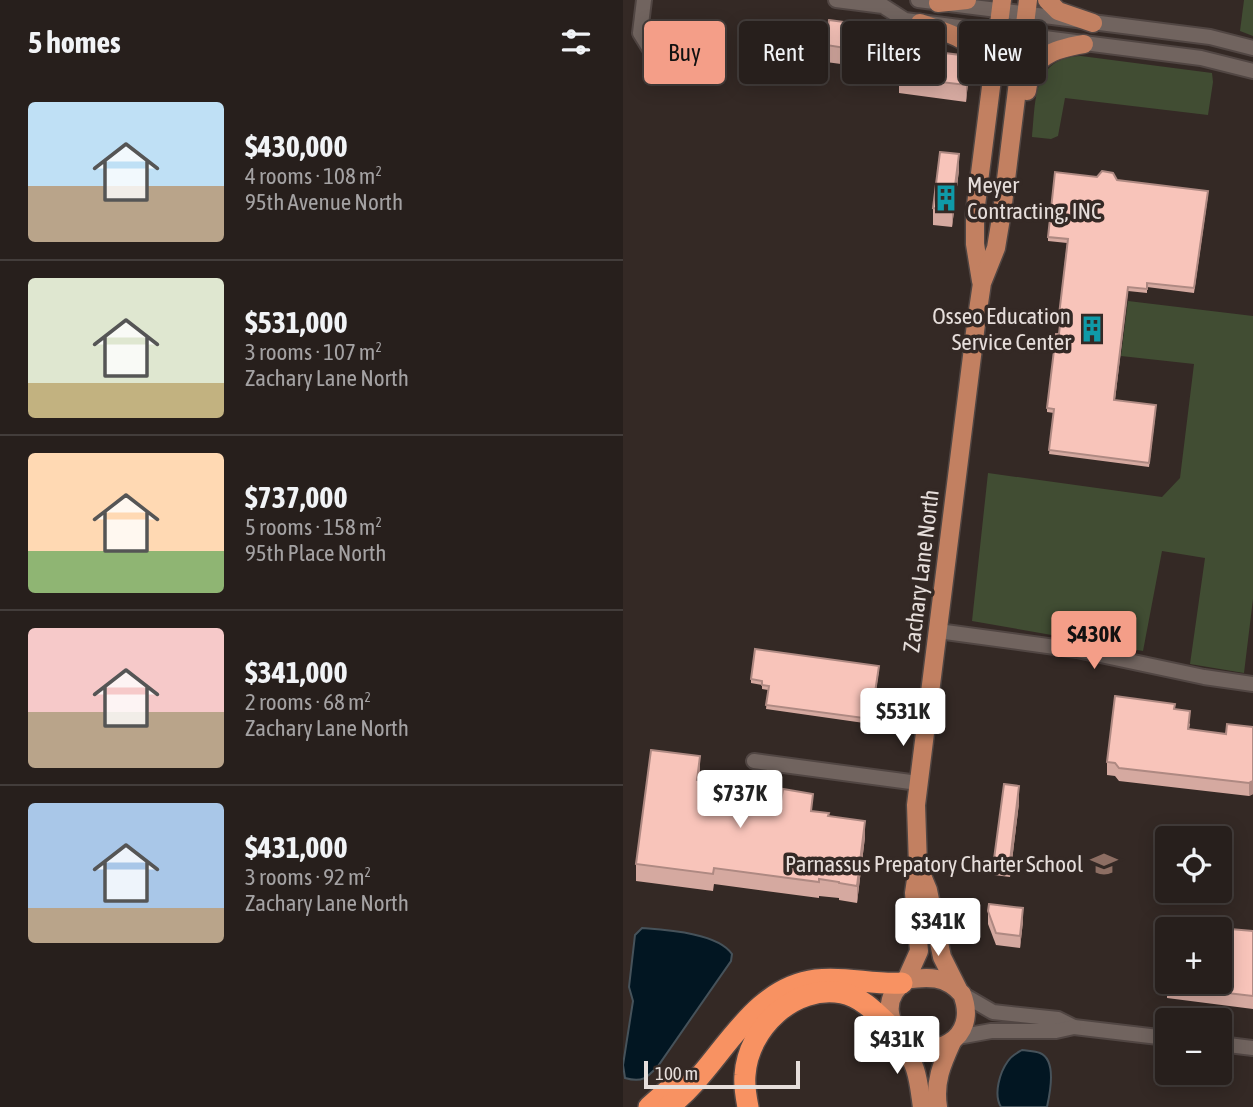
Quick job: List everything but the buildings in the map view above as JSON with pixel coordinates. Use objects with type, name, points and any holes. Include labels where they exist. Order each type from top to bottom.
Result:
[{"type":"highway","points":[[649,1107],[685,1074],[746,1001],[770,982],[800,969],[824,966],[835,967],[861,981]]},
{"type":"highway","points":[[668,1107],[691,1087],[748,1018],[768,999],[793,985],[816,980],[904,981]]},
{"type":"highway","points":[[748,1107],[745,1074],[755,1042],[772,1017],[795,1000],[817,993],[844,993],[864,1002],[896,1033]]},
{"type":"main road","points":[[938,3],[967,0]]},
{"type":"main road","points":[[1047,0],[1058,11],[1093,23]]},
{"type":"main road","points":[[945,32],[963,39],[983,58],[991,87]]},
{"type":"main road","points":[[1008,175],[1019,156],[1028,82],[1033,69],[1051,52],[1084,44]]},
{"type":"main road","name":"Zachary Lane North","points":[[982,283],[975,244],[975,213],[991,84]]},
{"type":"main road","name":"Zachary Lane North","points":[[904,981],[919,951],[914,892],[918,866],[918,783],[982,283],[996,248],[1018,84]]},
{"type":"main road","name":"Zachary Lane North","points":[[918,866],[928,890],[942,957],[960,992]]},
{"type":"main road","points":[[922,1107],[914,1068],[890,1019],[890,1007],[893,996],[904,981],[928,977],[938,978],[960,992],[966,1017],[938,1074],[938,1107]]},
{"type":"main road","points":[[896,1033],[906,1043],[925,1048],[955,1039]]},
{"type":"street","points":[[644,0],[640,33],[644,39]]},
{"type":"street","points":[[837,0],[883,6],[910,21]]},
{"type":"street","points":[[883,6],[898,0]]},
{"type":"street","points":[[918,0],[1027,8],[1093,23],[1210,37],[1253,48]]},
{"type":"street","points":[[1046,39],[1201,58],[1253,71]]},
{"type":"street","points":[[938,631],[1065,648],[1204,677],[1253,684]]},
{"type":"street","points":[[754,761],[918,783]]},
{"type":"street","points":[[960,992],[993,1012],[1058,1019],[1074,1027]]},
{"type":"street","points":[[955,1039],[991,1031],[1056,1031],[1074,1027],[1155,1037]]},
{"type":"street","points":[[1232,1045],[1253,1048]]},
{"type":"green space","points":[[1244,0],[1253,0],[1253,36],[1240,31]]},
{"type":"green space","points":[[1081,56],[1212,73],[1208,115],[1065,98],[1058,136],[1051,139],[1032,137],[1040,84],[1046,84],[1046,72],[1053,64]]},
{"type":"green space","points":[[1128,301],[1253,316],[1253,599],[1244,673],[1190,664],[1205,558],[1162,551],[1143,651],[972,621],[988,473],[1162,497],[1180,478],[1194,364],[1121,356]]},
{"type":"water","points":[[642,928],[704,937],[716,941],[732,954],[731,961],[658,1066],[647,1076],[636,1080],[625,1078],[623,1065],[633,1001],[629,987],[635,935]]},
{"type":"water","points":[[1022,1050],[1040,1053],[1049,1062],[1051,1077],[1047,1107],[1001,1107],[998,1090],[1002,1071],[1011,1058]]},
{"type":"place","name":"Meyer Contracting, INC","points":[[946,198]]},
{"type":"place","name":"Osseo Education Service Center","points":[[1092,329]]},
{"type":"place","name":"Parnassus Prepatory Charter School","points":[[1104,864]]}]
